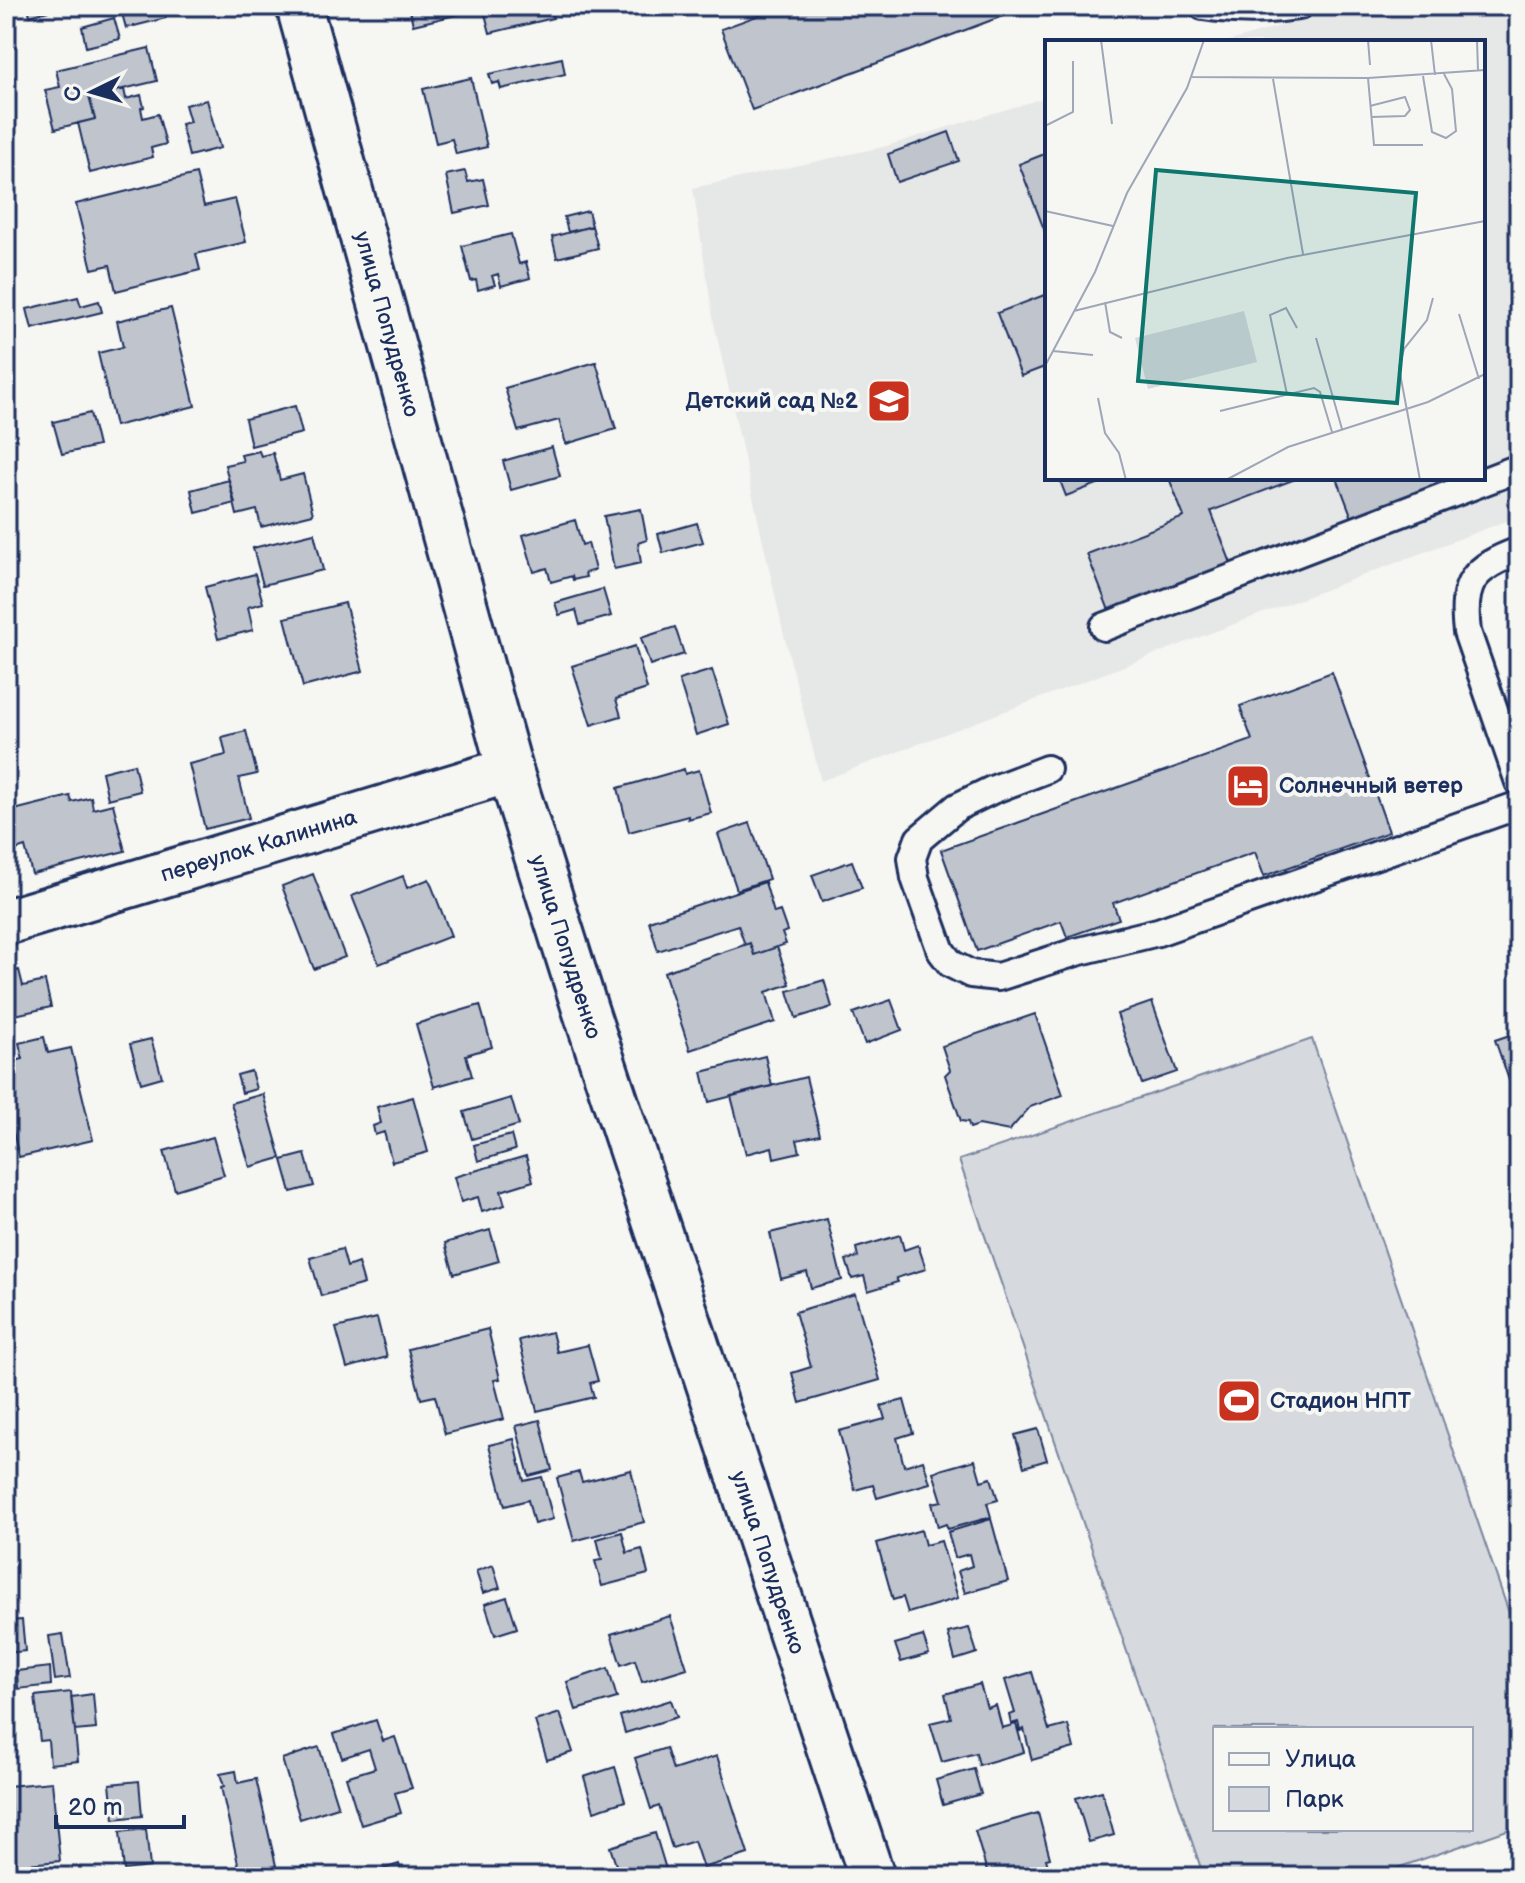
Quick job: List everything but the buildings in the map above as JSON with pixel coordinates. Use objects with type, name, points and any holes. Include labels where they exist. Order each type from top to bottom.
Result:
[{"type":"street","name":"улица Попудренко","points":[[299,6],[510,770],[590,1024],[872,1877]]},
{"type":"street","name":"переулок Калинина","points":[[6,922],[510,770]]},
{"type":"lane","points":[[1203,6],[1233,11],[1299,6]]},
{"type":"lane","points":[[1104,627],[1519,468]]},
{"type":"lane","points":[[1519,551],[1495,560],[1477,572],[1467,589],[1464,610],[1467,632],[1519,782]]},
{"type":"lane","points":[[1047,769],[957,807],[919,839],[912,858],[915,878],[941,951],[951,964],[971,974],[998,977],[1076,952],[1158,932],[1519,805]]},
{"type":"shaded area","name":"Детский сад №2","points":[[1346,6],[1516,6],[1519,14],[1519,516],[821,781],[784,635],[714,323],[693,188],[883,147],[1045,98],[1045,480],[1485,480],[1485,40],[1234,40]]},
{"type":"green space","name":"Стадион НПТ","points":[[1312,1039],[1519,1642],[1519,1826],[1371,1877],[1204,1877],[959,1160]]},
{"type":"place","name":"Детский сад №2","points":[[889,401]]},
{"type":"place","name":"Солнечный ветер","points":[[1248,786]]},
{"type":"place","name":"Стадион НПТ","points":[[1239,1401]]}]
